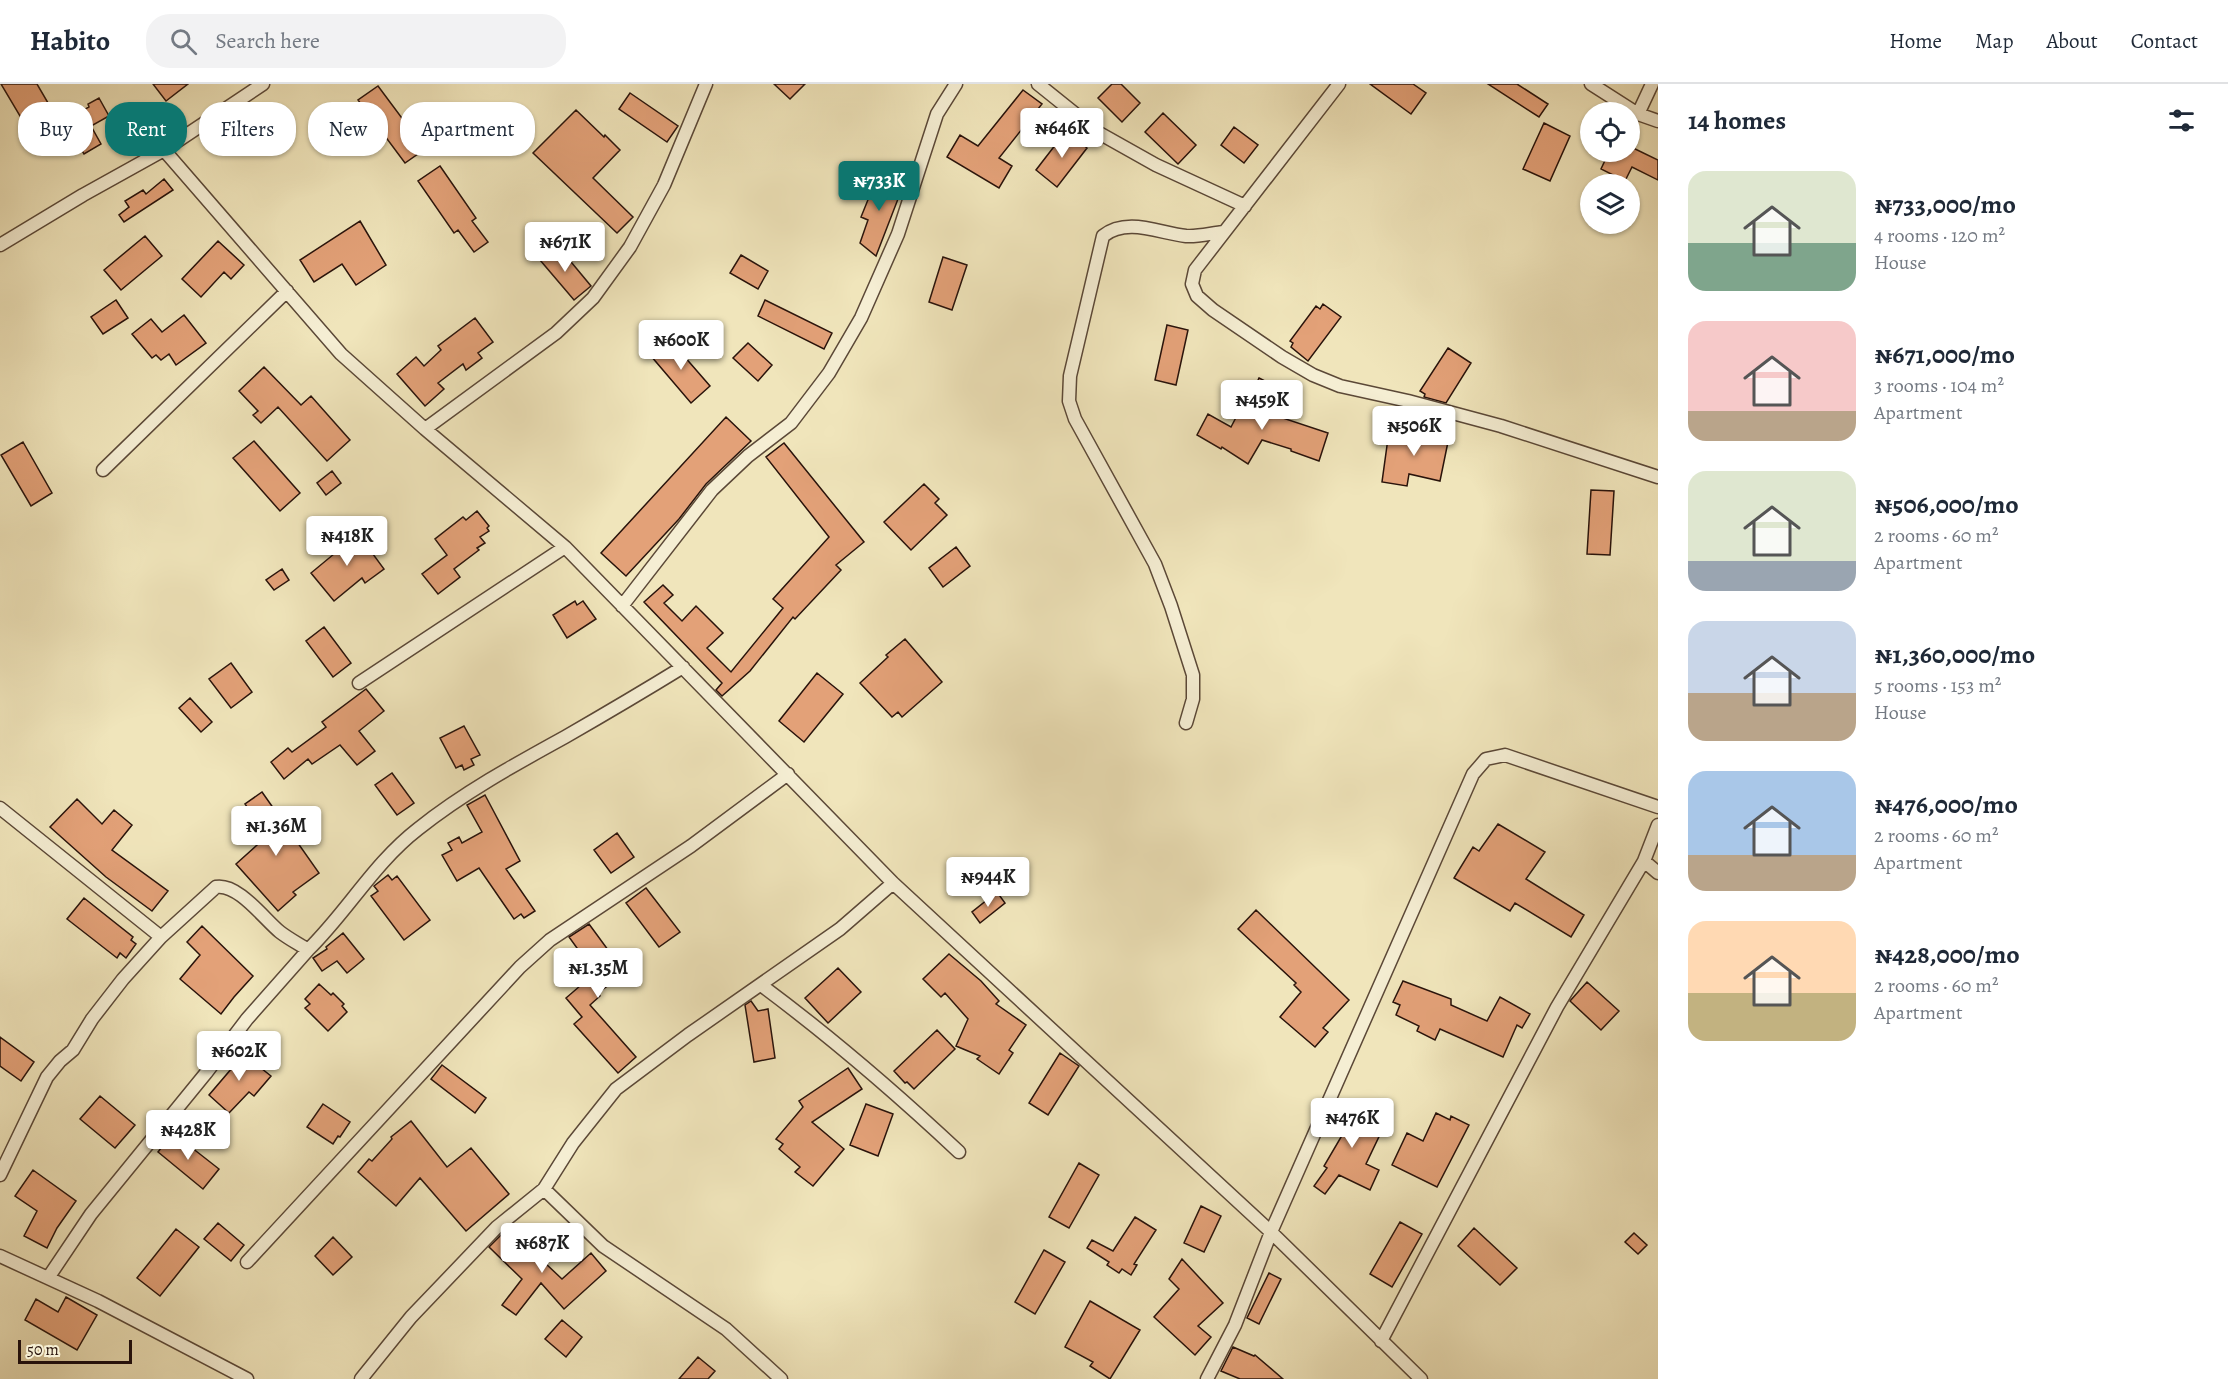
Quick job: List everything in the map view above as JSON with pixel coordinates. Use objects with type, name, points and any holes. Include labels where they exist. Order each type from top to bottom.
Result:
[{"type":"street","points":[[238,84],[246,95]]},
{"type":"street","points":[[187,135],[263,84]]},
{"type":"street","points":[[425,429],[556,333],[593,298],[630,247],[664,185],[706,84]]},
{"type":"street","points":[[622,606],[712,490],[748,456],[791,423],[829,373],[861,318],[893,244],[937,114],[956,84]]},
{"type":"street","points":[[1038,84],[1098,133],[1156,165],[1245,206]]},
{"type":"street","points":[[1339,84],[1195,270],[1192,284],[1197,296],[1213,310],[1282,357],[1313,375],[1340,386],[1501,426],[1658,477]]},
{"type":"street","points":[[1591,84],[1619,102]]},
{"type":"street","points":[[1640,110],[1652,84]]},
{"type":"street","points":[[1640,115],[1658,122]]},
{"type":"street","points":[[0,245],[153,156]]},
{"type":"street","points":[[169,156],[341,354],[425,429],[565,547],[893,883],[1271,1232],[1421,1379]]},
{"type":"street","points":[[1186,723],[1193,699],[1193,675],[1187,650],[1155,564],[1075,419],[1069,401],[1070,376],[1104,236],[1112,230],[1126,226],[1188,236],[1224,232]]},
{"type":"street","points":[[103,470],[287,291]]},
{"type":"street","points":[[359,683],[565,547]]},
{"type":"street","points":[[48,1278],[91,1214],[247,1019],[308,950],[328,931],[369,876],[416,830],[491,778],[683,667]]},
{"type":"street","points":[[1207,1379],[1235,1325],[1271,1232],[1473,774],[1486,759],[1505,755],[1658,807]]},
{"type":"street","points":[[247,1262],[520,967],[550,940],[691,846],[788,774]]},
{"type":"street","points":[[0,808],[160,937]]},
{"type":"street","points":[[1381,1341],[1557,1007],[1644,861],[1658,825]]},
{"type":"street","points":[[1644,861],[1658,873]]},
{"type":"street","points":[[361,1379],[411,1317],[497,1227],[544,1189],[573,1143],[616,1089],[840,929],[893,883]]},
{"type":"street","points":[[0,1175],[47,1077],[73,1050],[92,1019],[160,937],[216,887],[222,886],[244,898],[281,933],[308,950]]},
{"type":"street","points":[[761,985],[830,1036],[959,1152]]},
{"type":"street","points":[[544,1189],[603,1246],[726,1329],[781,1379]]},
{"type":"street","points":[[0,1256],[98,1301],[247,1379]]},
{"type":"building","points":[[1,84],[37,84],[48,102],[18,102],[18,113]]},
{"type":"building","points":[[153,84],[188,84],[166,101]]},
{"type":"building","points":[[774,84],[805,84],[790,99]]},
{"type":"building","points":[[1112,84],[1121,84],[1140,103],[1122,122],[1098,98]]},
{"type":"building","points":[[1370,84],[1413,84],[1426,93],[1411,114]]},
{"type":"building","points":[[1488,84],[1517,84],[1548,104],[1539,117]]},
{"type":"building","points":[[378,86],[400,115],[400,156],[415,156],[405,163],[388,140],[388,102],[359,102],[358,100]]},
{"type":"building","points":[[1023,90],[1042,104],[999,158],[1012,166],[999,188],[947,157],[960,135],[978,146]]},
{"type":"building","points":[[630,93],[678,126],[667,142],[619,109]]},
{"type":"building","points":[[99,98],[105,109],[105,118],[93,125],[93,102]]},
{"type":"building","points":[[576,110],[620,150],[593,178],[633,217],[617,233],[535,155],[535,151]]},
{"type":"building","points":[[1163,113],[1196,145],[1178,164],[1145,132]]},
{"type":"building","points":[[1544,123],[1570,136],[1550,181],[1523,169]]},
{"type":"building","points":[[1234,127],[1258,145],[1244,163],[1221,145]]},
{"type":"building","points":[[93,130],[101,144],[93,149]]},
{"type":"building","points":[[1066,131],[1087,148],[1057,187],[1036,170]]},
{"type":"building","points":[[1640,151],[1658,160],[1658,180],[1632,167],[1628,174],[1611,174],[1601,169],[1604,162],[1640,162]]},
{"type":"building","points":[[440,166],[476,218],[472,221],[488,242],[474,252],[458,230],[454,233],[418,181]]},
{"type":"building","points":[[878,175],[903,186],[876,256],[860,243],[868,220],[861,217]]},
{"type":"building","points":[[164,179],[173,190],[124,222],[119,215],[129,207],[125,201],[143,190],[146,194]]},
{"type":"building","points":[[360,221],[386,265],[356,285],[342,264],[314,282],[300,260]]},
{"type":"building","points":[[145,236],[162,256],[121,290],[104,270]]},
{"type":"building","points":[[218,241],[244,265],[231,279],[224,272],[201,297],[182,279]]},
{"type":"building","points":[[557,245],[591,286],[574,300],[540,260]]},
{"type":"building","points":[[741,255],[768,271],[758,289],[730,273]]},
{"type":"building","points":[[943,257],[967,265],[952,310],[929,302]]},
{"type":"building","points":[[116,300],[128,318],[103,334],[91,317]]},
{"type":"building","points":[[765,300],[832,333],[824,349],[758,316]]},
{"type":"building","points":[[1323,304],[1341,317],[1308,361],[1291,347],[1293,343],[1290,341],[1316,306],[1320,309]]},
{"type":"building","points":[[184,315],[206,343],[176,365],[169,354],[161,360],[156,355],[152,358],[132,334],[151,319],[162,332]]},
{"type":"building","points":[[475,318],[493,342],[478,353],[482,358],[466,370],[463,364],[438,383],[444,389],[425,406],[397,374],[416,357],[424,366],[441,350],[438,346]]},
{"type":"building","points":[[1167,325],[1188,330],[1176,385],[1155,380]]},
{"type":"building","points":[[670,340],[710,386],[691,403],[651,356]]},
{"type":"building","points":[[748,343],[772,365],[758,381],[733,358]]},
{"type":"building","points":[[1448,348],[1471,363],[1446,403],[1424,397],[1425,394],[1420,391]]},
{"type":"building","points":[[264,367],[301,405],[311,396],[350,440],[327,461],[278,407],[261,423],[253,415],[258,411],[239,391]]},
{"type":"building","points":[[1259,378],[1271,384],[1259,410],[1328,433],[1319,461],[1262,440],[1248,464],[1222,447],[1221,449],[1197,435],[1208,414],[1231,427],[1242,406],[1245,408]]},
{"type":"building","points":[[726,417],[751,441],[706,484],[679,519],[626,576],[601,553]]},
{"type":"building","points":[[1389,431],[1426,436],[1427,432],[1449,437],[1440,481],[1409,474],[1407,486],[1382,482]]},
{"type":"building","points":[[254,441],[300,493],[280,511],[233,458]]},
{"type":"building","points":[[23,442],[52,493],[31,506],[1,455]]},
{"type":"building","points":[[784,443],[864,542],[836,565],[841,570],[795,619],[793,617],[750,671],[722,696],[716,690],[722,683],[644,602],[663,585],[673,595],[664,603],[682,621],[696,606],[723,633],[707,648],[731,672],[783,608],[773,599],[829,537],[766,457]]},
{"type":"building","points":[[332,471],[341,483],[326,495],[317,483]]},
{"type":"building","points":[[924,484],[939,499],[935,503],[947,515],[911,550],[884,522]]},
{"type":"building","points":[[1591,490],[1614,491],[1610,555],[1587,554]]},
{"type":"building","points":[[477,511],[489,526],[487,528],[489,531],[480,537],[485,543],[454,569],[460,577],[438,594],[422,574],[447,555],[435,539],[463,517],[466,520]]},
{"type":"building","points":[[356,531],[384,569],[365,583],[362,578],[334,601],[311,573],[340,549],[337,545]]},
{"type":"building","points":[[956,547],[970,566],[943,587],[929,568]]},
{"type":"building","points":[[282,569],[289,580],[274,590],[266,580]]},
{"type":"building","points":[[575,601],[577,605],[583,601],[596,619],[567,638],[553,615]]},
{"type":"building","points":[[324,627],[351,663],[333,677],[306,641]]},
{"type":"building","points":[[905,639],[942,682],[902,717],[898,712],[892,717],[860,683],[888,657],[886,655]]},
{"type":"building","points":[[231,663],[252,692],[231,708],[209,679]]},
{"type":"building","points":[[817,673],[843,694],[804,742],[779,721]]},
{"type":"building","points":[[366,689],[384,711],[359,731],[375,751],[357,765],[340,745],[312,764],[308,759],[284,779],[271,762],[288,748],[292,752],[326,727],[322,722]]},
{"type":"building","points":[[190,698],[212,722],[201,732],[179,708]]},
{"type":"building","points":[[464,726],[480,755],[471,759],[474,765],[464,770],[462,765],[456,768],[440,738]]},
{"type":"building","points":[[392,773],[414,803],[397,815],[375,785]]},
{"type":"building","points":[[262,792],[319,873],[293,892],[296,895],[278,911],[236,864],[267,836],[245,804]]},
{"type":"building","points":[[485,795],[520,861],[506,869],[535,911],[524,918],[521,914],[514,919],[479,868],[457,881],[442,855],[452,850],[448,843],[459,837],[462,843],[482,832],[467,805]]},
{"type":"building","points":[[77,799],[102,824],[114,810],[132,825],[112,850],[168,891],[152,911],[106,877],[50,827]]},
{"type":"building","points":[[1498,824],[1545,852],[1526,879],[1584,915],[1571,937],[1515,903],[1510,911],[1454,878],[1473,847],[1479,851]]},
{"type":"building","points":[[617,833],[634,857],[611,873],[594,850]]},
{"type":"building","points":[[388,875],[392,880],[397,876],[430,920],[404,940],[371,896],[378,891],[374,886]]},
{"type":"building","points":[[646,888],[680,932],[659,947],[626,903]]},
{"type":"building","points":[[997,892],[1005,903],[980,923],[972,912]]},
{"type":"building","points":[[84,898],[133,937],[131,940],[136,944],[126,958],[120,953],[117,958],[67,919]]},
{"type":"building","points":[[1256,910],[1349,1000],[1323,1028],[1328,1032],[1315,1047],[1280,1017],[1301,992],[1294,985],[1296,983],[1238,929]]},
{"type":"building","points":[[589,924],[625,973],[598,993],[600,996],[590,1005],[636,1057],[618,1073],[574,1024],[582,1017],[566,998],[595,973],[569,937]]},
{"type":"building","points":[[202,926],[253,976],[221,1014],[180,979],[200,955],[187,942]]},
{"type":"building","points":[[343,933],[364,959],[347,973],[337,961],[322,971],[313,958],[327,949],[326,947]]},
{"type":"building","points":[[949,954],[981,981],[999,1001],[996,1004],[1026,1025],[1009,1050],[1013,1053],[999,1074],[977,1059],[980,1056],[956,1046],[968,1019],[945,993],[941,997],[923,979]]},
{"type":"building","points":[[838,968],[861,992],[828,1023],[805,998]]},
{"type":"building","points":[[1403,981],[1451,999],[1451,1005],[1487,1021],[1500,997],[1530,1014],[1522,1028],[1517,1025],[1503,1057],[1440,1029],[1435,1040],[1417,1031],[1419,1026],[1396,1015],[1400,1005],[1393,1002]]},
{"type":"building","points":[[1587,982],[1619,1011],[1601,1030],[1570,1001]]},
{"type":"building","points":[[319,984],[344,1004],[342,1006],[347,1012],[328,1031],[305,1008],[310,1004],[305,999]]},
{"type":"building","points":[[751,1001],[758,1011],[768,1009],[775,1058],[754,1062],[745,1005]]},
{"type":"building","points":[[937,1030],[955,1049],[914,1089],[894,1071]]},
{"type":"building","points":[[0,1037],[34,1062],[21,1081],[0,1066]]},
{"type":"building","points":[[237,1049],[271,1076],[254,1096],[249,1092],[229,1113],[209,1095],[232,1068],[226,1063]]},
{"type":"building","points":[[1060,1053],[1079,1066],[1048,1115],[1029,1103]]},
{"type":"building","points":[[442,1065],[486,1098],[475,1113],[431,1079]]},
{"type":"building","points":[[848,1068],[862,1089],[812,1122],[844,1149],[813,1186],[795,1172],[800,1167],[779,1149],[783,1144],[776,1139],[803,1107],[799,1101]]},
{"type":"building","points":[[100,1096],[135,1125],[115,1148],[80,1119]]},
{"type":"building","points":[[1344,1103],[1385,1124],[1366,1164],[1379,1170],[1370,1190],[1339,1175],[1325,1194],[1314,1186],[1327,1168],[1324,1166],[1344,1132],[1330,1125],[1337,1110],[1340,1111]]},
{"type":"building","points":[[323,1104],[350,1122],[333,1144],[307,1127]]},
{"type":"building","points":[[866,1104],[893,1114],[878,1156],[850,1145]]},
{"type":"building","points":[[1436,1113],[1450,1120],[1451,1116],[1469,1125],[1437,1187],[1392,1165],[1407,1133],[1423,1141]]},
{"type":"building","points":[[411,1121],[447,1167],[471,1148],[509,1194],[466,1231],[420,1178],[396,1206],[358,1172],[369,1159],[372,1161],[392,1139],[391,1137]]},
{"type":"building","points":[[173,1133],[219,1169],[203,1189],[158,1152]]},
{"type":"building","points":[[1079,1163],[1099,1175],[1069,1228],[1049,1217]]},
{"type":"building","points":[[33,1170],[76,1201],[57,1228],[47,1248],[24,1236],[37,1211],[15,1196]]},
{"type":"building","points":[[1201,1206],[1221,1216],[1204,1252],[1184,1243]]},
{"type":"building","points":[[1135,1217],[1156,1230],[1134,1264],[1137,1265],[1131,1275],[1122,1269],[1119,1273],[1107,1265],[1109,1262],[1087,1248],[1092,1240],[1113,1251]]},
{"type":"building","points":[[1400,1222],[1422,1234],[1392,1287],[1370,1274]]},
{"type":"building","points":[[218,1223],[244,1245],[231,1261],[204,1239]]},
{"type":"building","points":[[508,1228],[562,1279],[591,1253],[606,1271],[564,1309],[541,1283],[516,1315],[502,1305],[522,1279],[489,1247]]},
{"type":"building","points":[[1474,1228],[1517,1268],[1500,1285],[1458,1246]]},
{"type":"building","points":[[176,1229],[199,1247],[160,1296],[137,1278]]},
{"type":"building","points":[[1634,1233],[1647,1245],[1638,1254],[1625,1242]]},
{"type":"building","points":[[333,1237],[352,1257],[333,1275],[315,1256]]},
{"type":"building","points":[[1044,1250],[1065,1262],[1035,1314],[1015,1302]]},
{"type":"building","points":[[1182,1259],[1223,1303],[1198,1326],[1211,1337],[1195,1355],[1154,1317],[1179,1289],[1169,1279]]},
{"type":"building","points":[[1269,1273],[1281,1279],[1259,1324],[1247,1318]]},
{"type":"building","points":[[66,1297],[97,1315],[77,1350],[25,1320],[36,1299],[58,1312]]},
{"type":"building","points":[[1090,1301],[1140,1330],[1110,1379],[1090,1366],[1093,1362],[1065,1347]]},
{"type":"building","points":[[562,1320],[582,1337],[566,1357],[545,1339]]},
{"type":"building","points":[[1233,1347],[1255,1355],[1283,1379],[1240,1379],[1221,1371]]},
{"type":"building","points":[[698,1357],[715,1371],[708,1379],[679,1379]]}]
